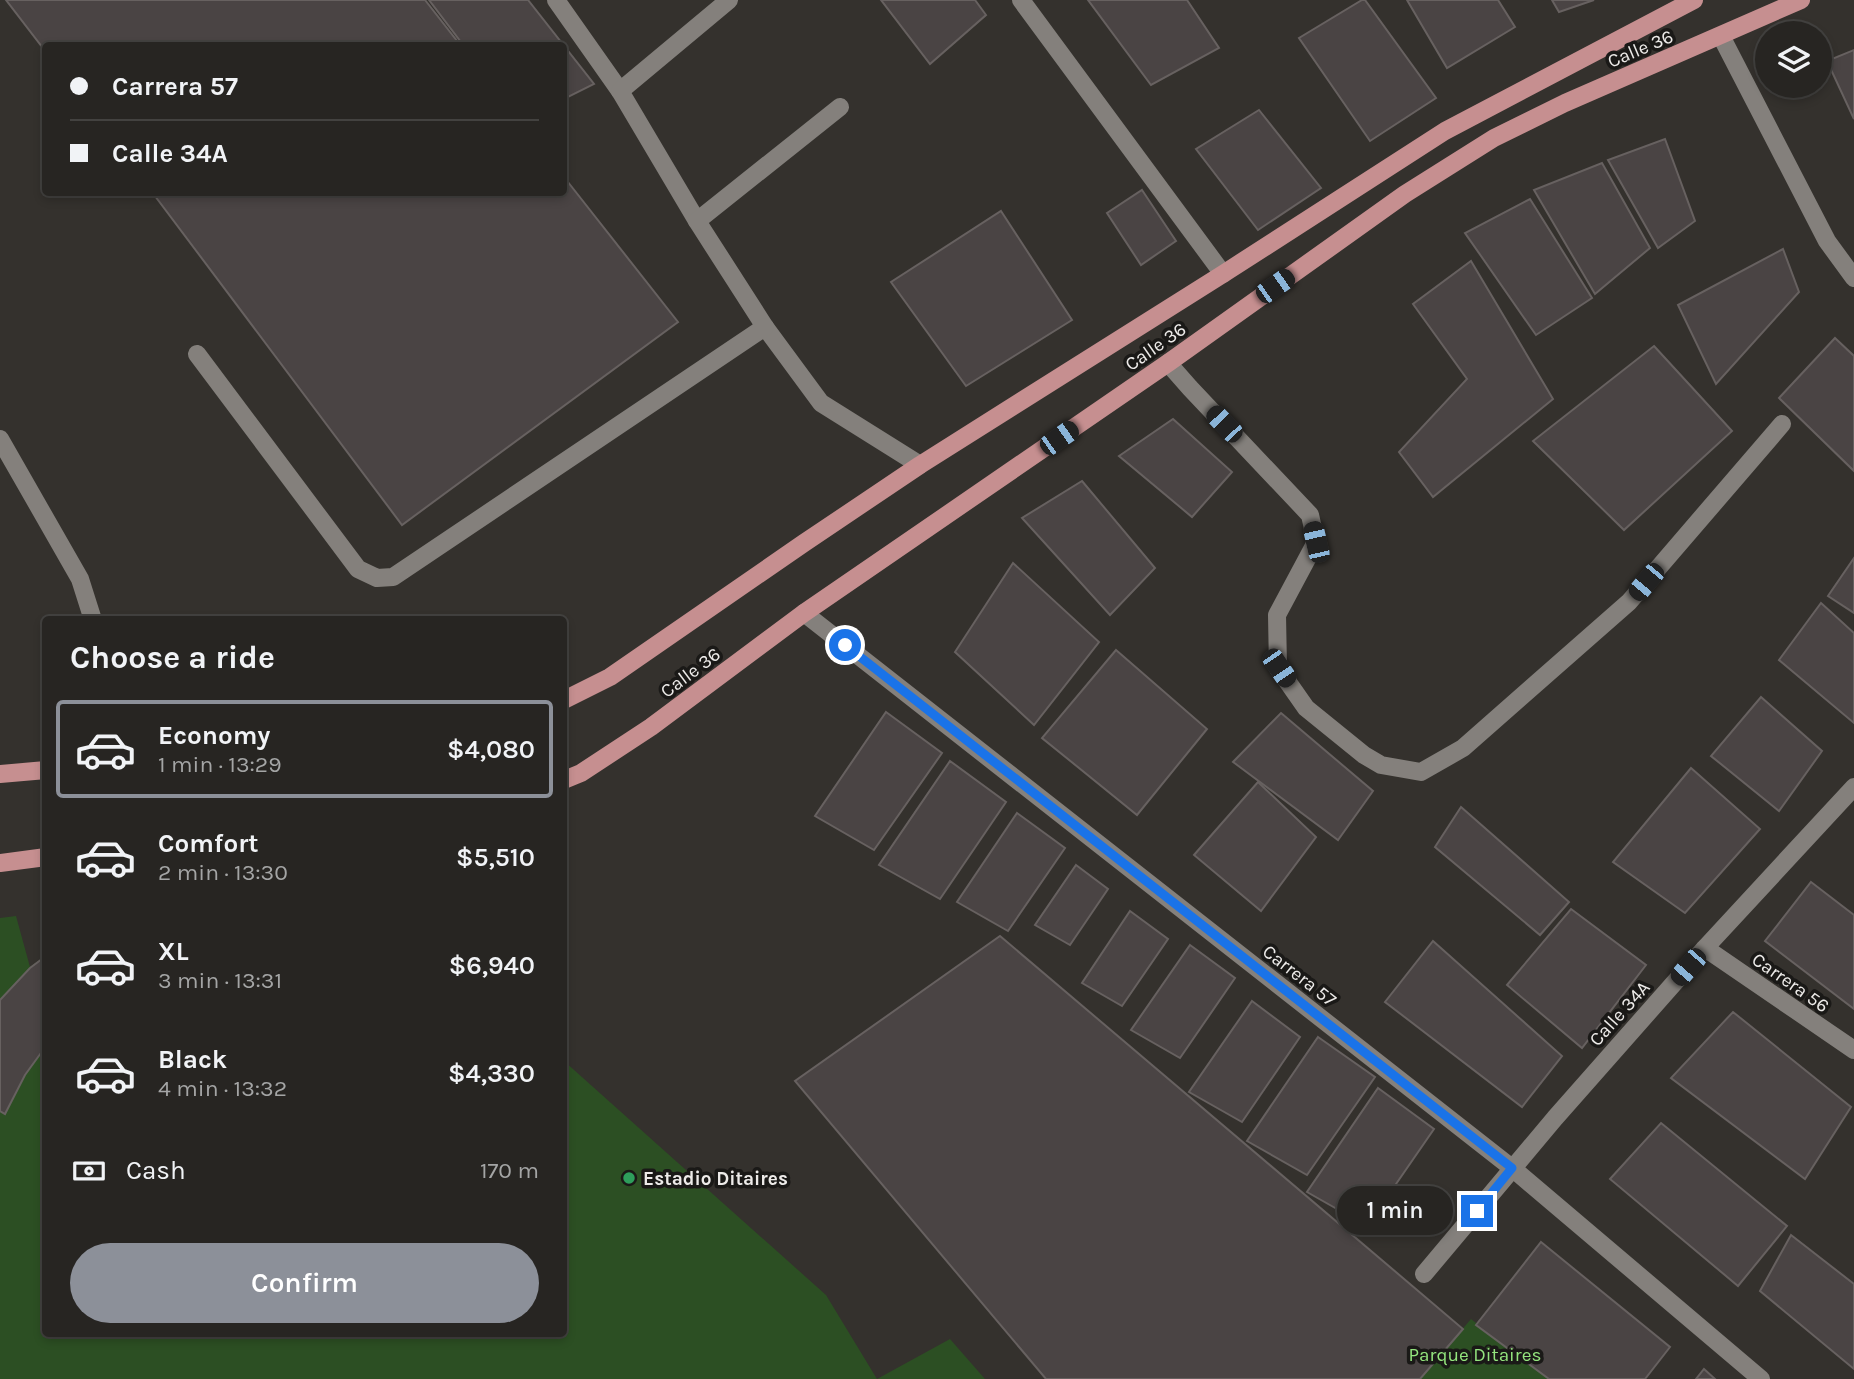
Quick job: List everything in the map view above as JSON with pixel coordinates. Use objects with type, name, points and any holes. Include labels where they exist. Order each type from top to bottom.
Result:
[{"type":"main road","name":"Calle 36","points":[[567,698],[610,677],[804,542],[920,466],[1445,131],[1694,0]]},
{"type":"main road","name":"Calle 36","points":[[567,779],[581,773],[651,727],[804,613],[1168,363],[1405,194],[1494,138],[1564,103],[1801,0]]},
{"type":"main road","points":[[0,774],[42,770]]},
{"type":"main road","points":[[0,863],[42,858]]},
{"type":"street","points":[[556,0],[620,91],[697,221],[765,327],[821,404],[920,466]]},
{"type":"street","points":[[620,91],[729,0]]},
{"type":"street","points":[[1021,0],[1223,274]]},
{"type":"street","points":[[1721,36],[1827,241],[1854,278]]},
{"type":"street","points":[[697,221],[840,107]]},
{"type":"street","points":[[197,354],[358,569],[377,578],[393,577],[765,327]]},
{"type":"street","points":[[1168,363],[1310,515],[1316,542],[1277,615],[1279,668],[1306,708],[1364,755],[1381,765],[1421,772],[1463,748],[1629,602],[1782,424]]},
{"type":"street","points":[[0,439],[7,461],[80,579],[92,616]]},
{"type":"street","name":"Carrera 57","points":[[804,613],[1512,1168],[1761,1379]]},
{"type":"street","name":"Calle 34A","points":[[1424,1274],[1555,1118],[1705,948],[1854,788]]},
{"type":"street","name":"Carrera 56","points":[[1705,948],[1854,1050]]},
{"type":"green space","name":"Estadio Ditaires","points":[[16,916],[30,967],[42,958],[42,1337],[567,1337],[567,1064],[826,1295],[877,1379],[0,1379],[0,918]]},
{"type":"green space","name":"Parque Ditaires","points":[[1471,1319],[1549,1379],[1420,1379]]},
{"type":"green space","points":[[950,1339],[985,1379],[877,1379]]},
{"type":"building","points":[[6,0],[425,0],[458,42],[42,42],[42,47]]},
{"type":"building","points":[[429,0],[528,0],[561,42],[461,42]]},
{"type":"building","points":[[881,0],[975,0],[986,15],[930,64]]},
{"type":"building","points":[[1088,0],[1187,0],[1219,48],[1151,85]]},
{"type":"building","points":[[1365,0],[1436,98],[1370,141],[1299,38]]},
{"type":"building","points":[[1407,0],[1498,0],[1515,27],[1447,68]]},
{"type":"building","points":[[1552,0],[1594,0],[1559,12]]},
{"type":"building","points":[[567,50],[594,84],[567,98]]},
{"type":"building","points":[[1854,50],[1854,119],[1832,72],[1832,59]]},
{"type":"building","points":[[1259,110],[1321,188],[1258,230],[1196,149]]},
{"type":"building","points":[[1665,139],[1695,221],[1658,248],[1608,160]]},
{"type":"building","points":[[1602,163],[1650,248],[1595,294],[1534,190]]},
{"type":"building","points":[[567,181],[678,322],[402,525],[155,196],[567,196]]},
{"type":"building","points":[[1142,190],[1176,241],[1141,265],[1107,213]]},
{"type":"building","points":[[1530,199],[1592,298],[1536,335],[1465,233]]},
{"type":"building","points":[[1001,211],[1072,320],[966,386],[891,282]]},
{"type":"building","points":[[1783,249],[1799,292],[1716,384],[1678,305]]},
{"type":"building","points":[[1471,261],[1553,399],[1433,497],[1399,452],[1467,379],[1413,304]]},
{"type":"building","points":[[1835,338],[1854,356],[1854,471],[1779,398]]},
{"type":"building","points":[[1654,346],[1732,431],[1624,530],[1533,441]]},
{"type":"building","points":[[1173,419],[1232,472],[1192,517],[1119,456]]},
{"type":"building","points":[[1082,481],[1155,568],[1110,615],[1022,518]]},
{"type":"building","points":[[1854,558],[1854,613],[1828,596]]},
{"type":"building","points":[[1013,563],[1099,642],[1034,725],[955,652]]},
{"type":"building","points":[[1821,603],[1854,633],[1854,723],[1779,660]]},
{"type":"building","points":[[1116,650],[1207,729],[1137,815],[1042,738]]},
{"type":"building","points":[[1761,697],[1822,751],[1779,811],[1711,756]]},
{"type":"building","points":[[886,712],[942,753],[874,850],[815,816]]},
{"type":"building","points":[[1281,713],[1373,791],[1338,840],[1233,762]]},
{"type":"building","points":[[950,761],[1006,802],[940,899],[879,865]]},
{"type":"building","points":[[1691,768],[1760,829],[1685,913],[1613,862]]},
{"type":"building","points":[[1258,782],[1316,837],[1261,911],[1194,855]]},
{"type":"building","points":[[1461,807],[1569,902],[1540,935],[1435,847]]},
{"type":"building","points":[[1017,813],[1065,848],[1008,931],[957,902]]},
{"type":"building","points":[[1076,865],[1108,889],[1070,945],[1035,925]]},
{"type":"building","points":[[1811,882],[1854,915],[1854,1009],[1765,941]]},
{"type":"building","points":[[1571,909],[1646,965],[1582,1048],[1507,985]]},
{"type":"building","points":[[1130,911],[1168,939],[1122,1006],[1082,983]]},
{"type":"building","points":[[1000,936],[1463,1329],[1420,1379],[1046,1379],[795,1081]]},
{"type":"building","points":[[1433,941],[1562,1056],[1522,1107],[1385,1002]]},
{"type":"building","points":[[1190,945],[1235,978],[1180,1058],[1131,1030]]},
{"type":"building","points":[[42,959],[42,1052],[25,1075],[5,1114],[0,1111],[0,1000]]},
{"type":"building","points":[[1252,1001],[1300,1037],[1242,1122],[1189,1092]]},
{"type":"building","points":[[1733,1012],[1851,1107],[1805,1179],[1671,1078]]},
{"type":"building","points":[[1318,1037],[1375,1077],[1307,1175],[1247,1141]]},
{"type":"building","points":[[1378,1088],[1434,1129],[1367,1226],[1307,1192]]},
{"type":"building","points":[[1661,1123],[1787,1226],[1738,1286],[1610,1179]]},
{"type":"building","points":[[1791,1235],[1854,1284],[1854,1369],[1760,1291]]},
{"type":"building","points":[[1541,1242],[1670,1347],[1645,1379],[1549,1379],[1476,1325]]},
{"type":"building","points":[[1704,1369],[1715,1379],[1696,1379]]},
{"type":"place","name":"Estadio Ditaires","points":[[629,1178]]},
{"type":"route","points":[[845,645],[1512,1168],[1477,1211]]}]
